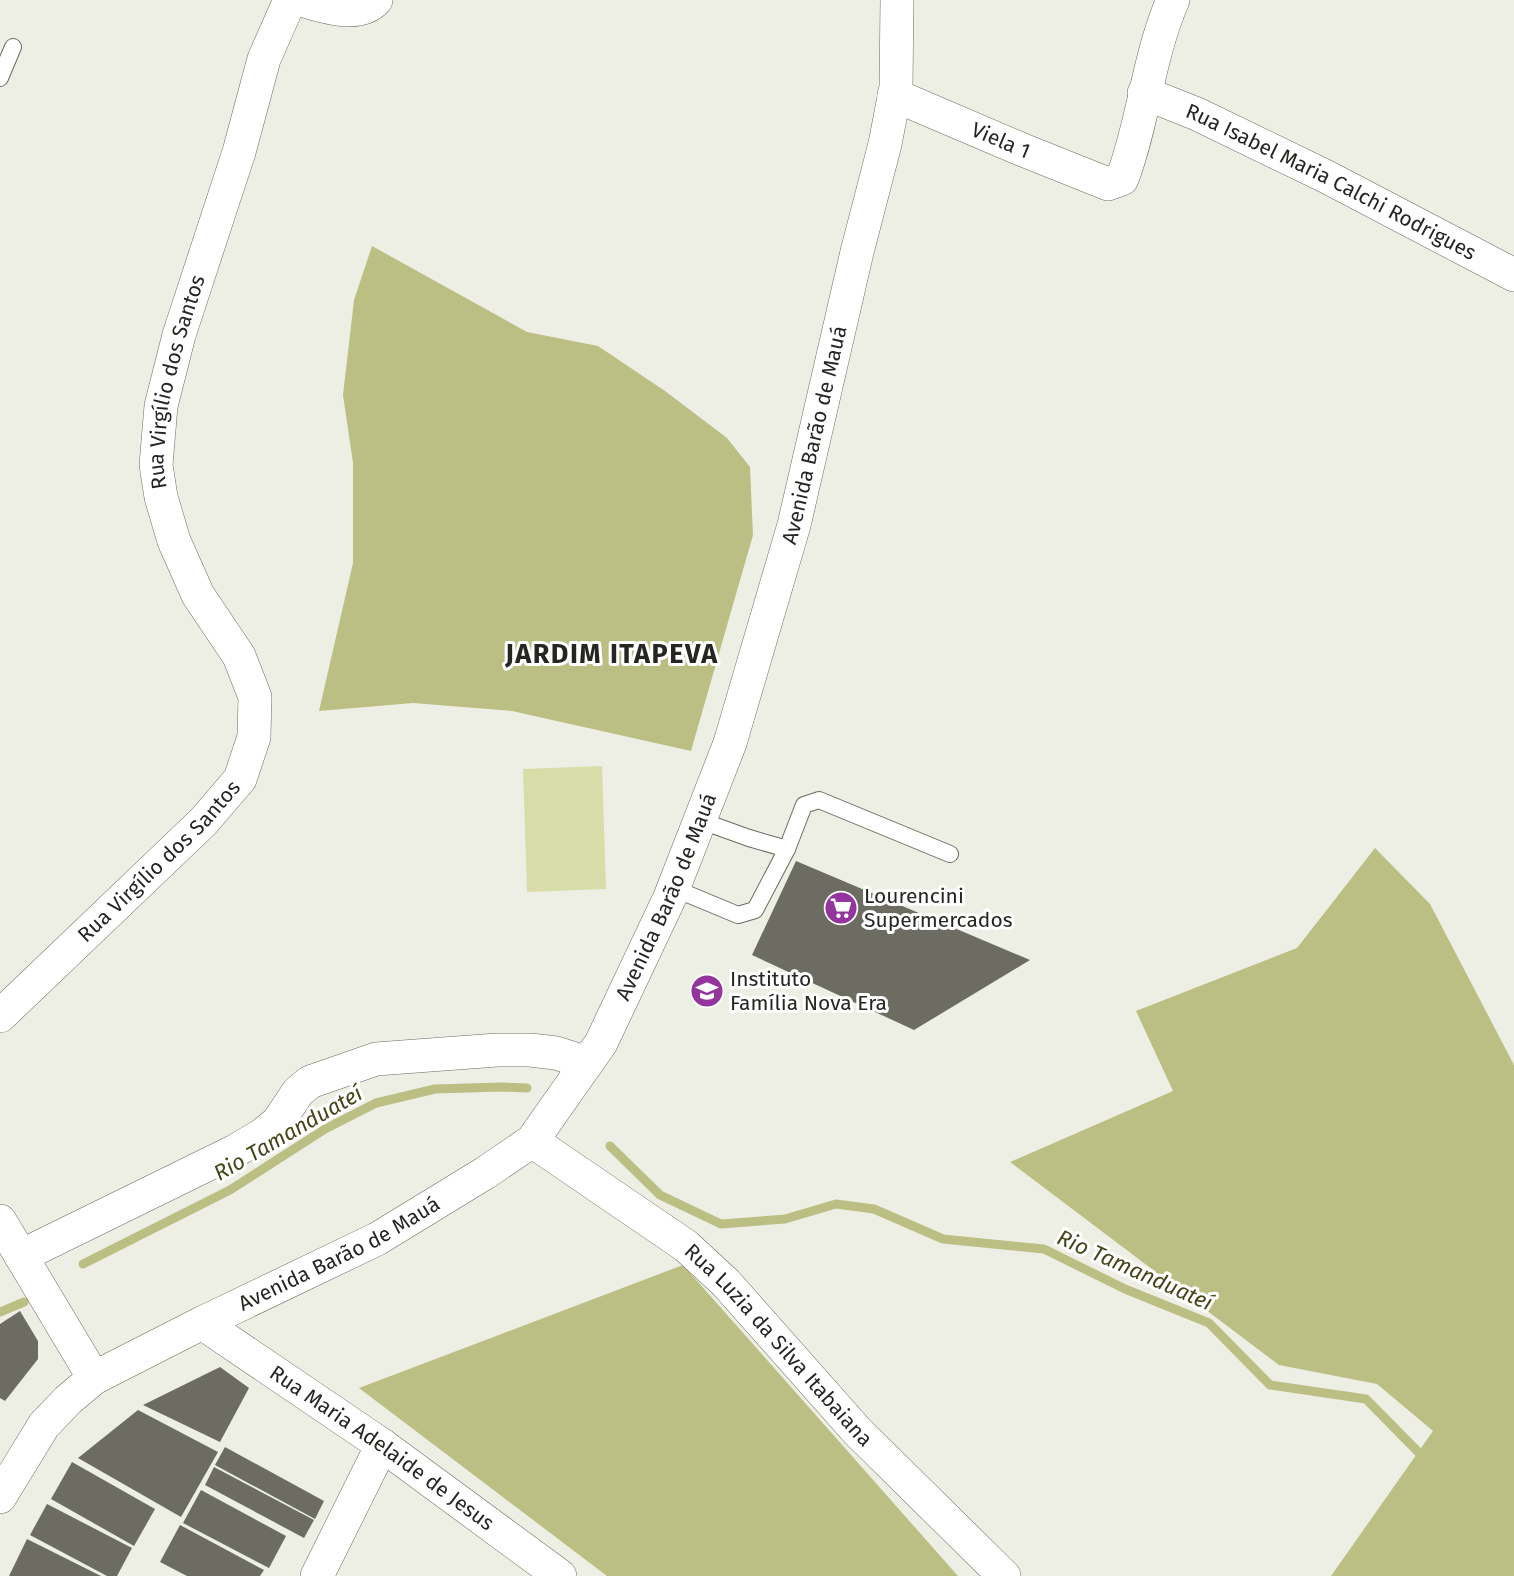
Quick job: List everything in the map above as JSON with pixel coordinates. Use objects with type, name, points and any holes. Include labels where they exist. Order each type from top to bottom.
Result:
[{"type":"street","name":"Rua Virgílio dos Santos","points":[[0,1016],[203,822],[240,779],[254,737],[255,697],[239,656],[198,595],[174,541],[161,497],[156,465],[161,406],[179,335],[239,152],[264,59],[290,0]]},
{"type":"street","points":[[301,0],[340,10],[372,4],[376,0]]},
{"type":"street","name":"Avenida Barão de Mauá","points":[[0,1497],[44,1425],[94,1378],[201,1323],[377,1239],[485,1173],[532,1141],[601,1042],[673,888],[730,742],[794,525],[857,252],[885,144],[896,87],[897,0]]},
{"type":"street","points":[[1144,93],[1166,15],[1173,0]]},
{"type":"street","name":"Viela 1","points":[[894,95],[1108,184],[1122,179],[1131,155],[1144,93]]},
{"type":"street","name":"Rua Isabel Maria Calchi Rodrigues","points":[[1144,93],[1197,114],[1327,177],[1514,275]]},
{"type":"street","points":[[94,1378],[7,1236],[235,1151],[262,1135],[278,1122],[298,1092],[310,1082],[376,1059],[497,1050],[530,1050],[556,1053],[587,1063]]},
{"type":"street","name":"Rua Luzia da Silva Itabaiana","points":[[532,1141],[686,1246],[726,1283],[857,1431],[1004,1576]]},
{"type":"street","name":"Rua Maria Adelaide de Jesus","points":[[201,1323],[382,1445],[560,1576]]},
{"type":"street","points":[[317,1576],[382,1445]]},
{"type":"lane","points":[[0,78],[14,47]]},
{"type":"lane","points":[[673,888],[738,915],[755,910],[788,849],[804,805],[819,800],[950,854]]},
{"type":"lane","points":[[699,820],[788,849]]},
{"type":"green space","points":[[372,246],[527,332],[598,346],[665,391],[727,438],[750,467],[753,535],[691,751],[512,711],[413,703],[319,711],[353,563],[353,463],[343,395],[354,300]]},
{"type":"green space","points":[[602,766],[606,889],[527,892],[523,769]]},
{"type":"green space","points":[[1375,848],[1430,904],[1514,1065],[1514,1576],[1331,1576],[1433,1431],[1377,1384],[1279,1365],[1010,1162],[1173,1091],[1136,1011],[1297,948]]},
{"type":"green space","points":[[683,1265],[958,1576],[607,1576],[359,1388]]},
{"type":"building","name":"Lourencini Supermercados","points":[[796,861],[1030,960],[914,1030],[752,955]]},
{"type":"building","points":[[20,1311],[38,1341],[38,1359],[5,1401],[0,1398],[0,1324]]},
{"type":"building","points":[[220,1367],[249,1388],[220,1442],[143,1405]]},
{"type":"building","points":[[138,1410],[218,1452],[181,1517],[78,1458]]},
{"type":"building","points":[[225,1447],[324,1501],[315,1519],[215,1465]]},
{"type":"building","points":[[72,1462],[155,1509],[134,1546],[51,1499]]},
{"type":"building","points":[[214,1467],[314,1520],[304,1538],[205,1485]]},
{"type":"building","points":[[201,1490],[286,1536],[269,1568],[183,1523]]},
{"type":"building","points":[[47,1504],[132,1548],[117,1576],[107,1576],[30,1535]]},
{"type":"building","points":[[180,1525],[264,1570],[260,1576],[187,1576],[160,1562]]},
{"type":"building","points":[[27,1539],[101,1576],[9,1576]]},
{"type":"waterway","name":"Rio Tamanduateí","points":[[83,1264],[230,1190],[325,1129],[376,1103],[435,1089],[527,1088]]},
{"type":"waterway","name":"Rio Tamanduateí","points":[[610,1146],[660,1195],[721,1224],[785,1219],[836,1204],[874,1209],[943,1239],[1044,1249],[1125,1289],[1209,1323],[1270,1385],[1366,1399],[1431,1465],[1478,1551],[1483,1576]]},
{"type":"waterway","name":"Rio Tamanduateí","points":[[0,1312],[24,1302]]},
{"type":"place","name":"Lourencini Supermercados","points":[[841,908]]},
{"type":"place","name":"Instituto Família Nova Era","points":[[707,991]]},
{"type":"district","name":"JARDIM ITAPEVA","points":[[612,654]]}]
